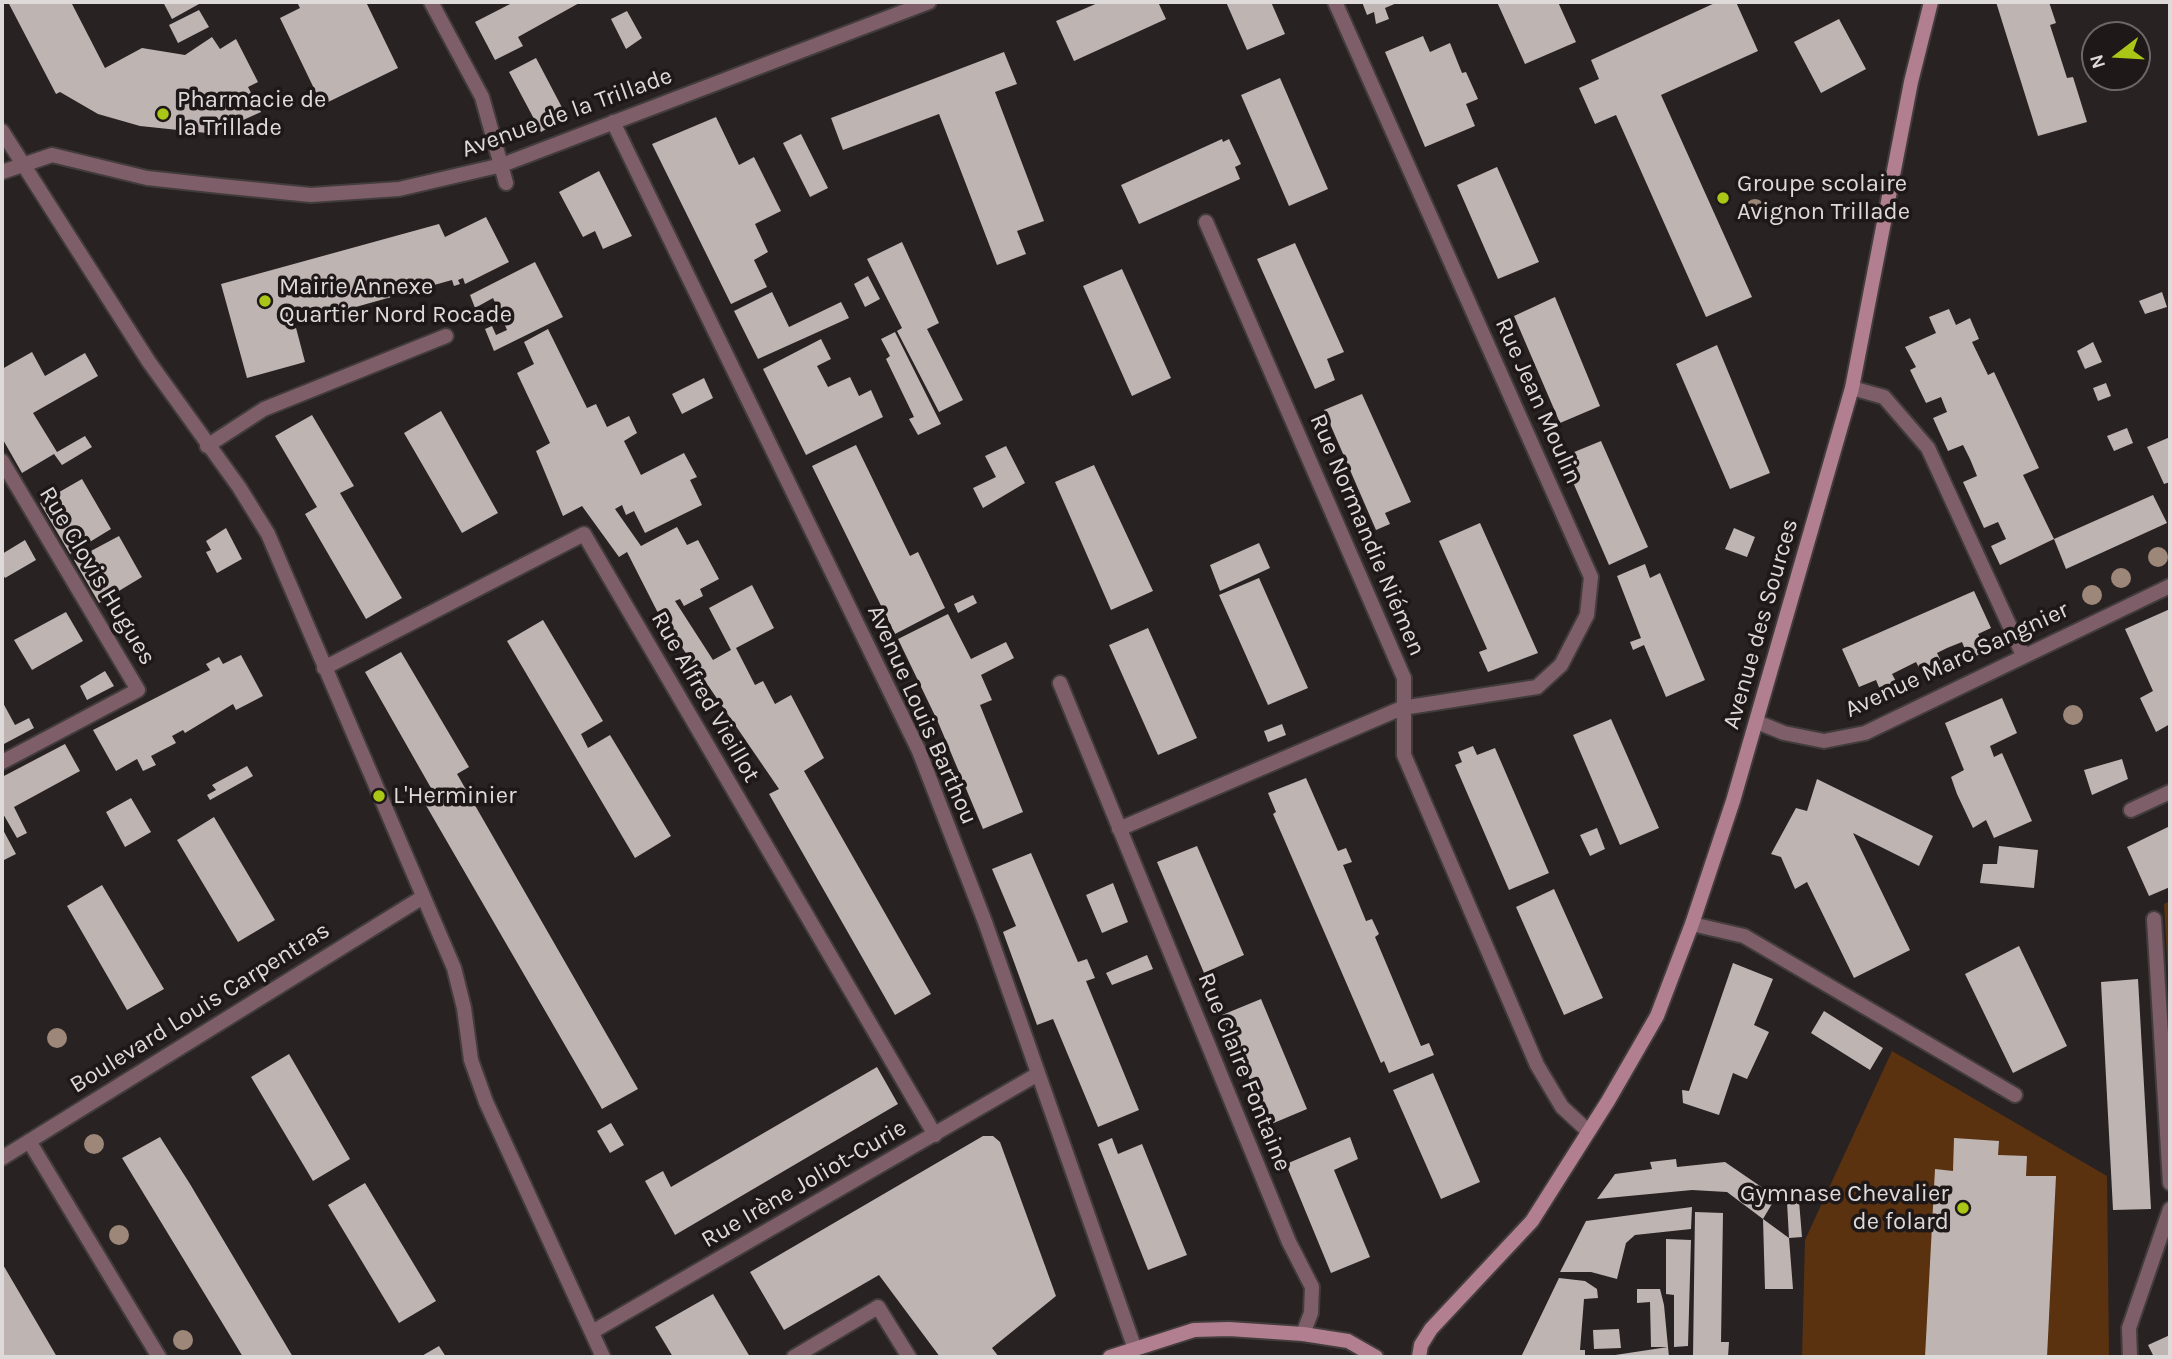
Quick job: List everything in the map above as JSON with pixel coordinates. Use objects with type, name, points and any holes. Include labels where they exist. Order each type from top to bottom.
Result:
[{"type":"street","points":[[431,2],[482,97],[506,183]]},
{"type":"street","name":"Avenue de la Trillade","points":[[2,172],[52,155],[147,178],[311,195],[399,189],[502,165],[929,2]]},
{"type":"street","name":"Rue Jean Moulin","points":[[1335,2],[1591,576],[1587,615],[1561,665],[1537,687],[1402,708]]},
{"type":"street","name":"Avenue des Sources","points":[[1419,1357],[1420,1345],[1431,1329],[1532,1221],[1657,1016],[1692,924],[1757,722],[1852,388],[1911,82],[1931,2]]},
{"type":"street","name":"Avenue Louis Barthou","points":[[613,122],[919,751],[985,922],[1135,1349]]},
{"type":"street","points":[[2,131],[207,446],[239,487],[268,534],[454,968],[464,1008],[471,1060],[486,1101],[603,1357]]},
{"type":"street","name":"Rue Normandie Niémen","points":[[1206,222],[1404,678],[1404,755],[1537,1065],[1562,1107],[1588,1132]]},
{"type":"street","points":[[207,446],[264,409],[446,336]]},
{"type":"street","points":[[1852,388],[1884,397],[1928,448],[2023,655]]},
{"type":"street","name":"Rue Clovis Hugues","points":[[2,461],[138,690],[2,762]]},
{"type":"street","name":"Rue Alfred Vieillot","points":[[324,668],[584,534],[936,1135]]},
{"type":"street","name":"Avenue Marc Sangnier","points":[[1757,722],[1784,733],[1824,741],[1865,733],[2170,586]]},
{"type":"street","name":"Rue Claire Fontaine","points":[[1059,683],[1289,1242],[1312,1287],[1311,1313],[1304,1334]]},
{"type":"street","points":[[1119,829],[1402,708]]},
{"type":"street","points":[[2131,810],[2170,792]]},
{"type":"street","name":"Boulevard Louis Carpentras","points":[[2,1157],[422,897]]},
{"type":"street","points":[[2154,919],[2170,1183]]},
{"type":"street","points":[[1692,924],[1744,936],[2015,1095]]},
{"type":"street","name":"Rue Irène Joliot-Curie","points":[[592,1332],[1038,1074]]},
{"type":"street","points":[[29,1141],[159,1357]]},
{"type":"street","points":[[2130,1357],[2129,1328],[2170,1209]]},
{"type":"street","points":[[794,1357],[878,1307],[909,1357]]},
{"type":"street","points":[[1110,1357],[1194,1330],[1229,1329],[1304,1334],[1348,1341],[1376,1357]]},
{"type":"shaded area","points":[[2170,901],[2170,1011],[2164,904]]},
{"type":"shaded area","name":"Gymnase Chevalier de folard","points":[[1892,1051],[2107,1176],[2109,1357],[1802,1357],[1805,1240]]},
{"type":"building","points":[[8,2],[71,2],[105,68],[142,48],[185,55],[212,37],[220,49],[236,39],[258,82],[248,87],[261,112],[223,129],[226,135],[140,126],[98,114],[60,92],[56,94]]},
{"type":"building","points":[[163,2],[198,2],[199,4],[172,19]]},
{"type":"building","points":[[297,2],[366,2],[398,68],[322,105],[280,18],[300,8]]},
{"type":"building","points":[[514,2],[581,2],[518,37],[523,46],[495,60],[475,22]]},
{"type":"building","points":[[1100,2],[1158,2],[1166,19],[1074,61],[1056,21]]},
{"type":"building","points":[[1226,2],[1271,2],[1285,34],[1247,50]]},
{"type":"building","points":[[1362,2],[1399,2],[1385,8],[1389,19],[1376,24],[1374,12],[1367,15]]},
{"type":"building","points":[[1497,2],[1558,2],[1576,42],[1525,64]]},
{"type":"building","points":[[1717,2],[1736,2],[1758,51],[1661,95],[1752,297],[1706,317],[1616,115],[1595,124],[1579,88],[1599,79],[1591,60]]},
{"type":"building","points":[[1996,2],[2049,2],[2056,23],[2050,25],[2067,78],[2073,77],[2087,122],[2038,136]]},
{"type":"building","points":[[199,10],[209,27],[178,43],[169,25]]},
{"type":"building","points":[[627,11],[642,38],[626,49],[611,19]]},
{"type":"building","points":[[1839,19],[1866,69],[1821,93],[1794,42]]},
{"type":"building","points":[[1423,36],[1430,52],[1450,43],[1462,73],[1466,72],[1478,99],[1466,104],[1475,126],[1425,147],[1385,52]]},
{"type":"building","points":[[1004,52],[1017,84],[995,92],[1044,221],[1017,231],[1026,254],[997,265],[939,114],[843,150],[831,118]]},
{"type":"building","points":[[536,58],[567,117],[541,132],[509,72]]},
{"type":"building","points":[[1280,78],[1328,189],[1289,206],[1241,95]]},
{"type":"building","points":[[716,117],[739,165],[754,157],[781,211],[755,224],[768,252],[754,260],[767,287],[731,304],[652,144]]},
{"type":"building","points":[[801,134],[828,188],[810,197],[783,143]]},
{"type":"building","points":[[1222,139],[1223,142],[1229,139],[1241,164],[1235,167],[1240,179],[1139,224],[1121,185]]},
{"type":"building","points":[[1497,167],[1539,262],[1498,279],[1457,185]]},
{"type":"building","points":[[599,171],[632,236],[603,249],[595,231],[583,237],[559,192]]},
{"type":"building","points":[[486,217],[509,262],[465,284],[463,278],[458,280],[460,284],[454,286],[452,280],[295,324],[305,362],[247,378],[221,284],[439,224],[445,237]]},
{"type":"building","points":[[902,242],[939,323],[927,329],[963,400],[939,412],[897,331],[902,328],[867,259]]},
{"type":"building","points":[[1295,243],[1344,352],[1327,359],[1335,380],[1315,389],[1257,259]]},
{"type":"building","points":[[535,262],[563,317],[494,351],[485,329],[492,326],[496,335],[507,330],[493,298],[475,308],[470,295]]},
{"type":"building","points":[[1122,269],[1171,378],[1132,396],[1083,286]]},
{"type":"building","points":[[868,276],[880,299],[865,307],[854,284]]},
{"type":"building","points":[[772,292],[789,327],[841,302],[849,318],[758,359],[734,311]]},
{"type":"building","points":[[2162,292],[2167,307],[2145,314],[2139,301]]},
{"type":"building","points":[[1555,297],[1600,406],[1560,423],[1514,316]]},
{"type":"building","points":[[1949,309],[1956,325],[1970,318],[1979,339],[1972,342],[1988,375],[1994,372],[2039,468],[2023,475],[2054,539],[2000,565],[1991,546],[2006,539],[1998,522],[1984,528],[1963,482],[1977,476],[1970,459],[1963,445],[1948,451],[1933,418],[1947,412],[1941,397],[1926,403],[1910,370],[1916,367],[1905,347],[1936,333],[1929,317]]},
{"type":"building","points":[[548,329],[587,408],[596,404],[607,427],[629,416],[637,433],[624,441],[641,475],[684,453],[697,477],[690,480],[702,505],[645,533],[634,511],[626,515],[622,505],[615,509],[641,546],[677,527],[687,545],[698,540],[719,579],[700,589],[703,596],[684,606],[680,599],[675,601],[713,660],[731,650],[709,608],[752,585],[774,628],[736,648],[755,685],[763,681],[775,704],[791,695],[824,758],[804,771],[931,994],[895,1015],[769,794],[779,789],[657,611],[627,552],[619,557],[582,506],[563,516],[536,451],[550,443],[517,373],[534,364],[524,342]]},
{"type":"building","points":[[895,332],[941,424],[918,435],[909,419],[914,417],[886,359],[890,356],[881,339]]},
{"type":"building","points":[[821,339],[831,359],[817,366],[828,387],[850,377],[859,396],[871,390],[883,417],[806,455],[763,369]]},
{"type":"building","points":[[2093,342],[2102,362],[2085,369],[2077,351]]},
{"type":"building","points":[[1717,345],[1770,473],[1730,489],[1676,364]]},
{"type":"building","points":[[32,352],[45,376],[85,353],[98,376],[33,413],[57,452],[85,436],[92,447],[62,465],[54,454],[22,473],[2,438],[2,369]]},
{"type":"building","points":[[704,378],[713,398],[682,414],[672,394]]},
{"type":"building","points":[[2106,383],[2111,396],[2098,401],[2093,388]]},
{"type":"building","points":[[1362,394],[1411,502],[1385,513],[1390,524],[1376,530],[1324,410]]},
{"type":"building","points":[[441,411],[498,513],[462,533],[404,433]]},
{"type":"building","points":[[312,415],[354,486],[340,493],[402,598],[366,619],[305,514],[317,507],[275,436]]},
{"type":"building","points":[[2127,428],[2133,443],[2114,451],[2107,436]]},
{"type":"building","points":[[2170,437],[2170,482],[2164,484],[2147,447]]},
{"type":"building","points":[[1601,441],[1648,547],[1609,565],[1562,457]]},
{"type":"building","points":[[856,445],[910,556],[918,552],[945,608],[895,634],[812,466]]},
{"type":"building","points":[[1006,446],[1025,483],[983,508],[973,488],[996,477],[985,456]]},
{"type":"building","points":[[1094,465],[1153,591],[1111,610],[1055,482]]},
{"type":"building","points":[[82,479],[111,529],[70,554],[40,503]]},
{"type":"building","points":[[2153,495],[2167,523],[2066,569],[2054,539]]},
{"type":"building","points":[[1480,523],[1538,653],[1488,672],[1479,652],[1487,649],[1439,541]]},
{"type":"building","points":[[226,528],[242,559],[217,573],[206,552],[211,550],[206,541]]},
{"type":"building","points":[[1734,528],[1755,537],[1747,557],[1725,549]]},
{"type":"building","points":[[119,536],[142,577],[99,603],[74,560]]},
{"type":"building","points":[[25,540],[36,560],[5,578],[2,573],[2,554]]},
{"type":"building","points":[[1259,543],[1270,568],[1220,591],[1210,565]]},
{"type":"building","points":[[1645,564],[1650,578],[1660,573],[1705,680],[1666,697],[1644,645],[1633,650],[1630,642],[1641,638],[1617,576]]},
{"type":"building","points":[[1259,578],[1308,688],[1268,705],[1219,595]]},
{"type":"building","points":[[1974,591],[1991,628],[1978,634],[1987,651],[1969,659],[1962,642],[1947,648],[1937,653],[1945,669],[1925,679],[1916,662],[1892,674],[1900,689],[1883,697],[1876,680],[1859,687],[1842,649]]},
{"type":"building","points":[[973,595],[977,603],[958,613],[954,604]]},
{"type":"building","points":[[2170,609],[2170,724],[2156,732],[2140,698],[2153,691],[2125,629]]},
{"type":"building","points":[[66,612],[83,641],[32,670],[14,640]]},
{"type":"building","points":[[948,614],[971,659],[1006,642],[1014,658],[981,675],[992,700],[980,705],[1023,812],[983,829],[938,722],[898,639]]},
{"type":"building","points":[[543,620],[603,721],[581,734],[588,748],[610,735],[671,836],[635,858],[507,641]]},
{"type":"building","points":[[1148,628],[1197,738],[1158,755],[1109,645]]},
{"type":"building","points":[[401,652],[469,767],[457,774],[638,1089],[602,1109],[420,795],[431,788],[365,672]]},
{"type":"building","points":[[241,655],[263,696],[236,710],[233,704],[185,733],[183,730],[172,736],[176,743],[151,756],[156,765],[143,771],[137,759],[116,771],[93,730],[210,670],[206,664],[219,657],[223,664]]},
{"type":"building","points":[[105,671],[114,686],[87,700],[80,686]]},
{"type":"building","points":[[2002,698],[2017,733],[1990,746],[1994,757],[2002,753],[2032,821],[1994,838],[1986,820],[1973,828],[1957,794],[1951,777],[1964,770],[1945,723]]},
{"type":"building","points":[[2,701],[15,725],[29,718],[34,728],[2,745]]},
{"type":"building","points":[[1611,719],[1659,828],[1620,845],[1573,735]]},
{"type":"building","points":[[1282,724],[1286,735],[1268,742],[1264,731]]},
{"type":"building","points":[[65,744],[80,771],[14,807],[27,833],[17,838],[2,812],[2,777]]},
{"type":"building","points":[[1473,746],[1477,755],[1495,748],[1549,873],[1509,890],[1455,765],[1462,762],[1458,752]]},
{"type":"building","points":[[2122,759],[2128,779],[2092,795],[2084,770]]},
{"type":"building","points":[[247,766],[253,776],[210,800],[207,795],[216,790],[212,785]]},
{"type":"building","points":[[1306,778],[1338,851],[1346,848],[1352,862],[1343,865],[1366,921],[1372,919],[1379,934],[1375,937],[1421,1046],[1429,1043],[1434,1055],[1389,1073],[1384,1061],[1381,1063],[1273,814],[1276,812],[1268,793]]},
{"type":"building","points":[[1817,779],[1933,836],[1919,866],[1853,833],[1910,950],[1854,978],[1807,882],[1795,889],[1781,857],[1771,854],[1796,808],[1807,811]]},
{"type":"building","points":[[131,798],[151,832],[125,847],[106,812]]},
{"type":"building","points":[[214,817],[275,920],[238,942],[177,840]]},
{"type":"building","points":[[2170,826],[2170,887],[2149,896],[2127,847]]},
{"type":"building","points":[[2,828],[16,854],[2,861]]},
{"type":"building","points":[[1597,828],[1605,849],[1590,856],[1580,835]]},
{"type":"building","points":[[1197,846],[1244,955],[1204,973],[1157,862]]},
{"type":"building","points":[[1999,846],[2038,850],[2034,888],[1980,883],[1983,864],[1997,864]]},
{"type":"building","points":[[1031,853],[1078,962],[1087,959],[1095,978],[1086,981],[1139,1110],[1098,1127],[1053,1019],[1037,1025],[1003,932],[1016,926],[992,869]]},
{"type":"building","points":[[1113,883],[1128,922],[1102,933],[1086,895]]},
{"type":"building","points":[[102,885],[164,989],[127,1010],[67,906]]},
{"type":"building","points":[[1554,889],[1603,998],[1564,1015],[1516,907]]},
{"type":"building","points":[[2019,946],[2067,1046],[2013,1073],[1965,974]]},
{"type":"building","points":[[1147,955],[1153,969],[1112,985],[1106,973]]},
{"type":"building","points":[[1733,963],[1773,979],[1754,1025],[1769,1032],[1747,1079],[1733,1073],[1719,1115],[1683,1103],[1682,1090],[1689,1091]]},
{"type":"building","points":[[2138,979],[2151,1209],[2113,1210],[2101,982]]},
{"type":"building","points":[[1261,999],[1307,1109],[1269,1125],[1222,1015]]},
{"type":"building","points":[[1824,1011],[1883,1048],[1870,1070],[1811,1033]]},
{"type":"building","points":[[289,1054],[350,1159],[313,1181],[251,1077]]},
{"type":"building","points":[[877,1067],[898,1104],[675,1235],[645,1181],[663,1171],[671,1187]]},
{"type":"building","points":[[1433,1073],[1480,1182],[1441,1199],[1393,1090]]},
{"type":"building","points":[[611,1123],[624,1145],[610,1153],[597,1131]]},
{"type":"building","points":[[983,1136],[993,1136],[1000,1142],[1056,1296],[992,1348],[999,1357],[940,1357],[879,1275],[784,1330],[750,1272]]},
{"type":"building","points":[[160,1137],[293,1357],[243,1357],[122,1158]]},
{"type":"building","points":[[1350,1137],[1358,1159],[1334,1170],[1370,1257],[1331,1273],[1286,1164]]},
{"type":"building","points":[[1112,1138],[1118,1154],[1142,1144],[1187,1255],[1148,1270],[1098,1144]]},
{"type":"building","name":"Gymnase Chevalier de folard","points":[[1954,1138],[1999,1141],[1998,1155],[2027,1156],[2026,1176],[2056,1176],[2047,1357],[1925,1357],[1935,1169],[1953,1171]]},
{"type":"building","points":[[1676,1159],[1677,1167],[1725,1162],[1776,1197],[1763,1219],[1727,1192],[1692,1190],[1597,1199],[1615,1174],[1652,1169],[1650,1162]]},
{"type":"building","points":[[365,1183],[436,1301],[399,1323],[328,1205]]},
{"type":"building","points":[[1799,1201],[1802,1237],[1789,1238],[1787,1202]]},
{"type":"building","points":[[1692,1207],[1691,1229],[1635,1235],[1626,1243],[1617,1279],[1591,1272],[1560,1272],[1586,1221]]},
{"type":"building","points":[[1695,1212],[1723,1213],[1721,1342],[1729,1342],[1728,1357],[1693,1357]]},
{"type":"building","points":[[1763,1219],[1789,1238],[1793,1289],[1765,1289]]},
{"type":"building","points":[[1666,1239],[1691,1240],[1688,1346],[1674,1347],[1674,1295],[1666,1294]]},
{"type":"building","points":[[2,1263],[57,1357],[2,1357]]},
{"type":"building","points":[[1559,1278],[1585,1281],[1597,1289],[1598,1298],[1584,1299],[1580,1350],[1585,1350],[1585,1357],[1521,1357]]},
{"type":"building","points":[[1637,1289],[1660,1289],[1668,1347],[1651,1347],[1650,1302],[1637,1303]]},
{"type":"building","points":[[713,1294],[750,1357],[673,1357],[655,1327]]},
{"type":"building","points":[[1619,1329],[1621,1348],[1594,1349],[1593,1330]]},
{"type":"building","points":[[2170,1335],[2170,1357],[2154,1357],[2148,1345]]},
{"type":"building","points":[[439,1346],[446,1357],[420,1357]]},
{"type":"building","points":[[1668,1347],[1669,1357],[1602,1357]]},
{"type":"place","name":"Pharmacie de la Trillade","points":[[163,114]]},
{"type":"place","name":"Groupe scolaire Avignon Trillade","points":[[1723,198]]},
{"type":"place","name":"Mairie Annexe Quartier Nord Rocade","points":[[265,301]]},
{"type":"place","name":"L'Herminier","points":[[379,796]]},
{"type":"place","name":"Gymnase Chevalier de folard","points":[[1963,1208]]}]
